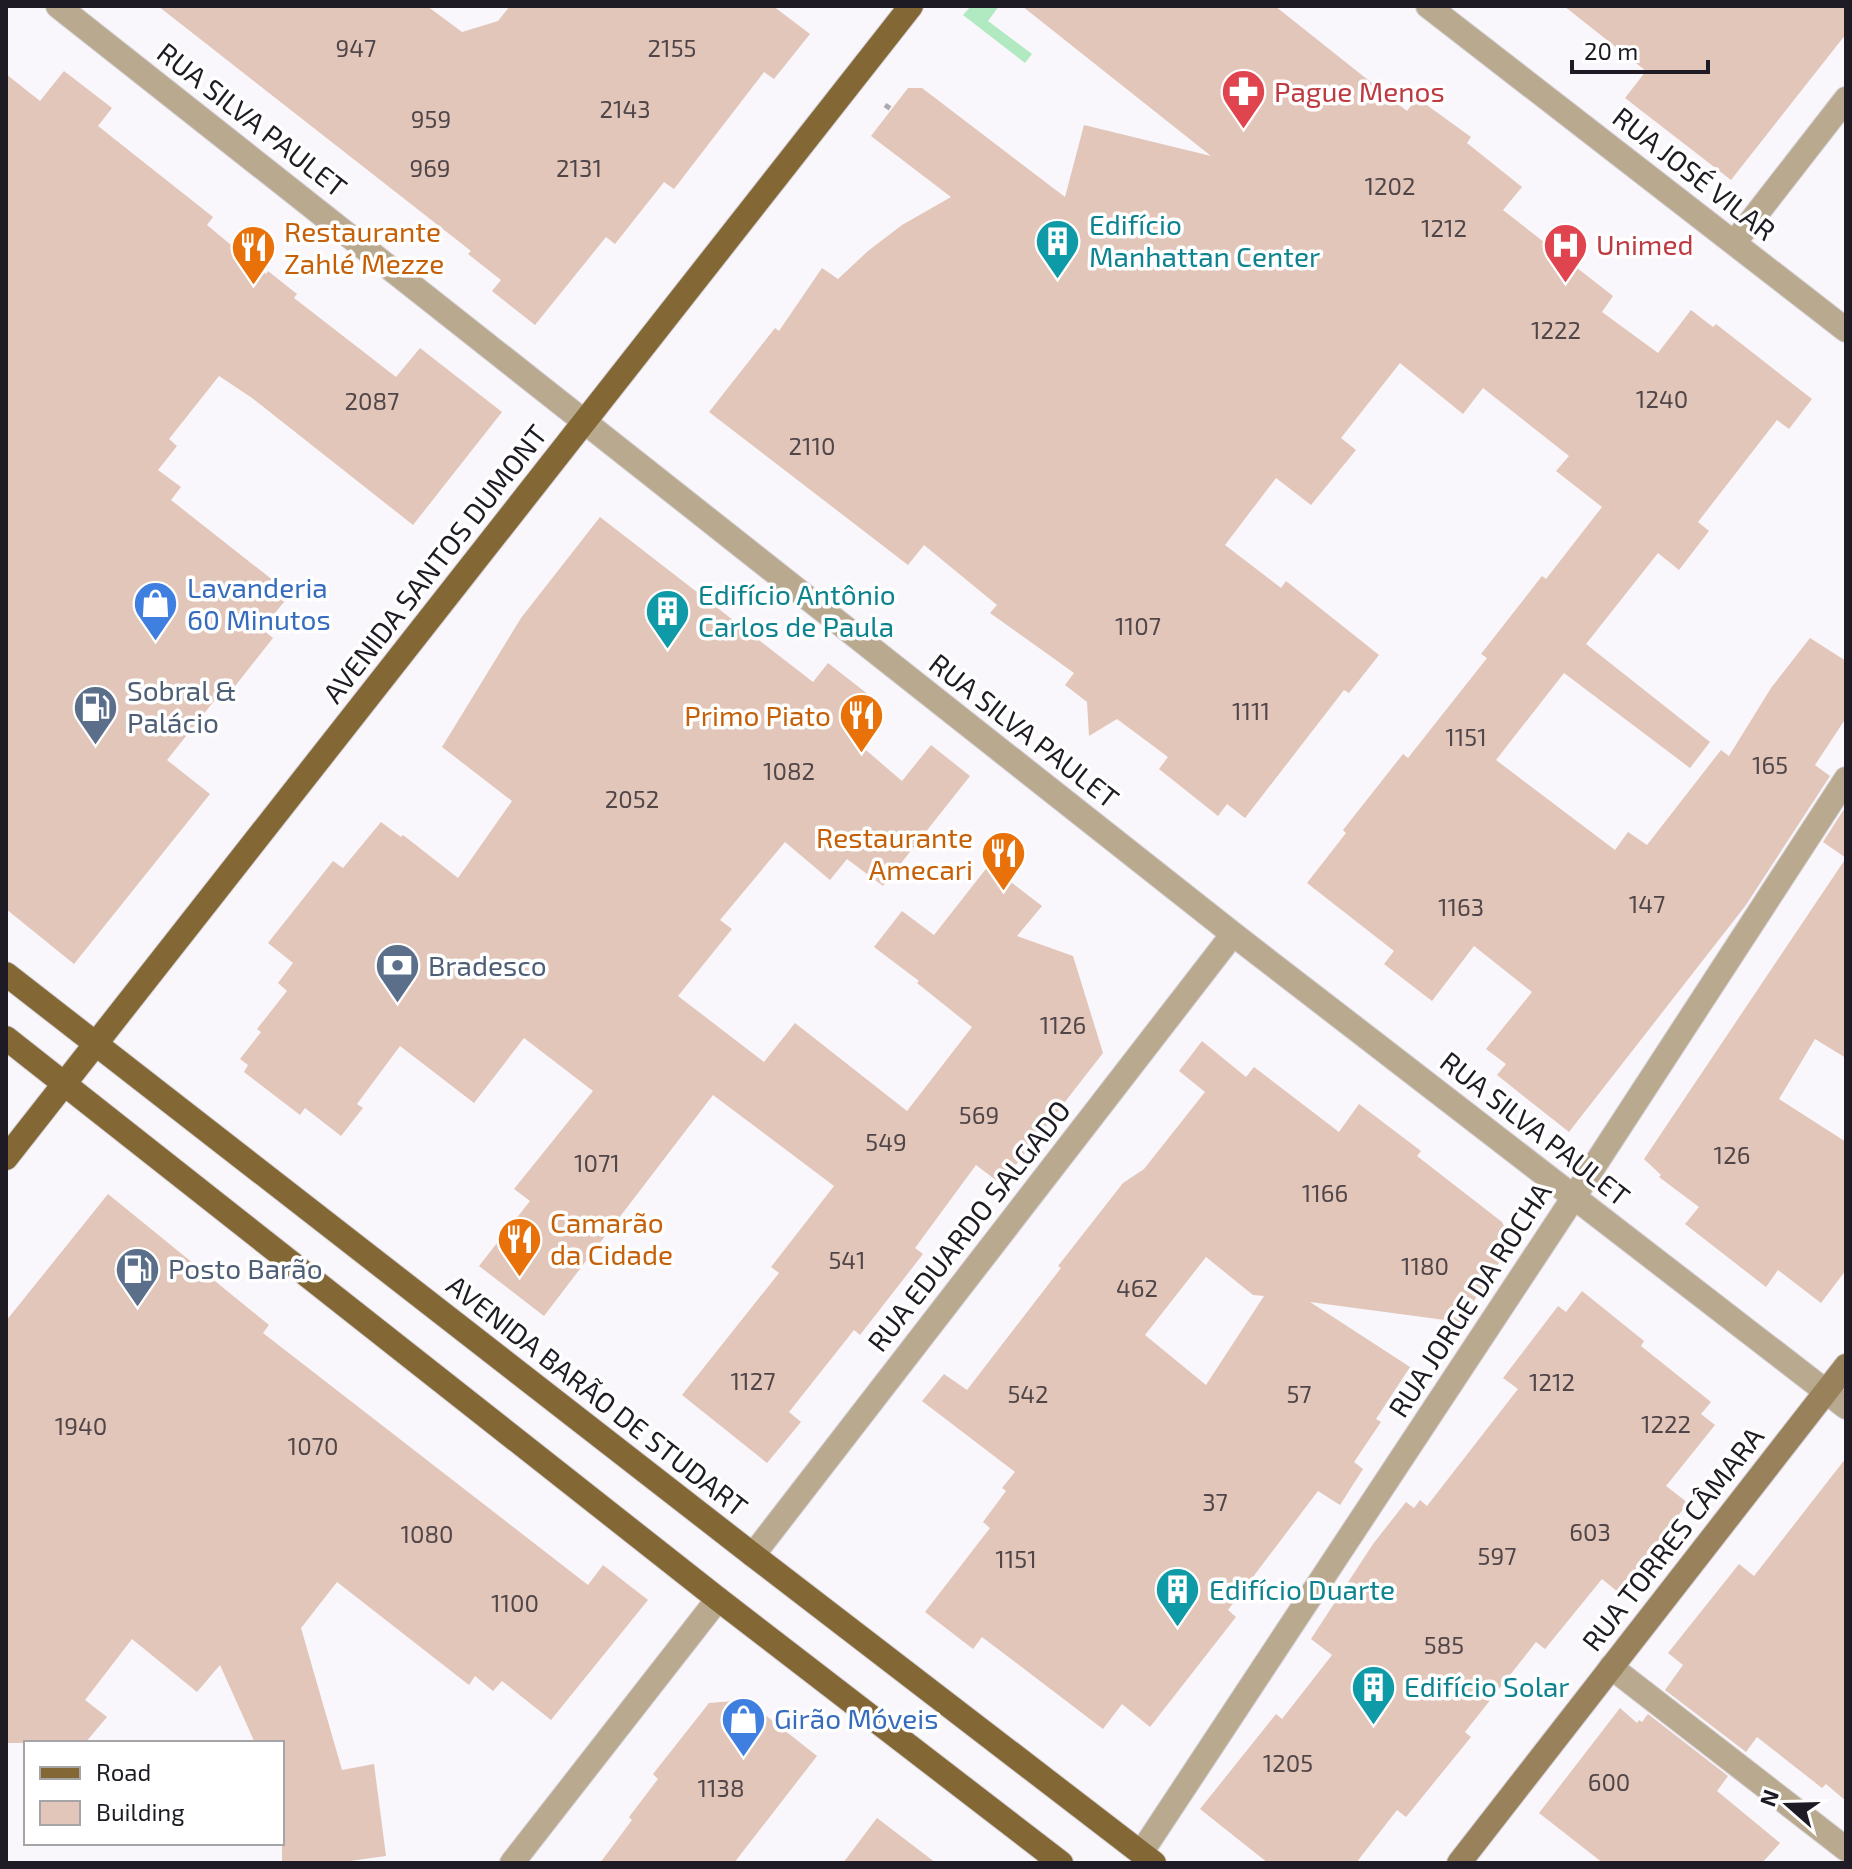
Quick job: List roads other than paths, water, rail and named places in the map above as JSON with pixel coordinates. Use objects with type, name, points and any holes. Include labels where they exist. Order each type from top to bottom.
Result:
[{"type":"main road","name":"AVENIDA SANTOS DUMONT","points":[[6,1158],[911,6]]},
{"type":"main road","name":"AVENIDA BARÃO DE STUDART","points":[[6,974],[1147,1858]]},
{"type":"main road","points":[[6,1038],[718,1599],[1061,1863]]},
{"type":"main road","name":"RUA TORRES CÂMARA","points":[[1459,1863],[1846,1366]]},
{"type":"street","name":"RUA SILVA PAULET","points":[[58,6],[1233,934],[1846,1407]]},
{"type":"street","name":"RUA JOSÉ VILAR","points":[[1428,6],[1846,330]]},
{"type":"street","points":[[1734,243],[1846,99]]},
{"type":"street","name":"RUA JORGE DA ROCHA","points":[[1147,1858],[1846,779]]},
{"type":"street","name":"RUA EDUARDO SALGADO","points":[[753,1555],[1233,934]]},
{"type":"street","points":[[512,1863],[718,1599]]},
{"type":"street","points":[[1611,1667],[1846,1849]]},
{"type":"place","name":"Pague Menos","points":[[1243,131]]},
{"type":"place","name":"Edifício Manhattan Center","points":[[1058,280]]},
{"type":"place","name":"Unimed","points":[[1565,284]]},
{"type":"place","name":"Restaurante Zahlé Mezze","points":[[253,287]]},
{"type":"place","name":"Lavanderia 60 Minutos","points":[[156,643]]},
{"type":"place","name":"Edifício Antônio Carlos de Paula","points":[[667,650]]},
{"type":"place","name":"Sobral & Palácio","points":[[96,746]]},
{"type":"place","name":"Primo Piato","points":[[862,755]]},
{"type":"place","name":"Restaurante Amecari","points":[[1004,893]]},
{"type":"place","name":"Bradesco","points":[[397,1005]]},
{"type":"place","name":"Camarão da Cidade","points":[[519,1278]]},
{"type":"place","name":"Posto Barão","points":[[137,1308]]},
{"type":"place","name":"Edifício Duarte","points":[[1178,1629]]},
{"type":"place","name":"Edifício Solar","points":[[1373,1726]]},
{"type":"place","name":"Girão Móveis","points":[[743,1758]]}]
